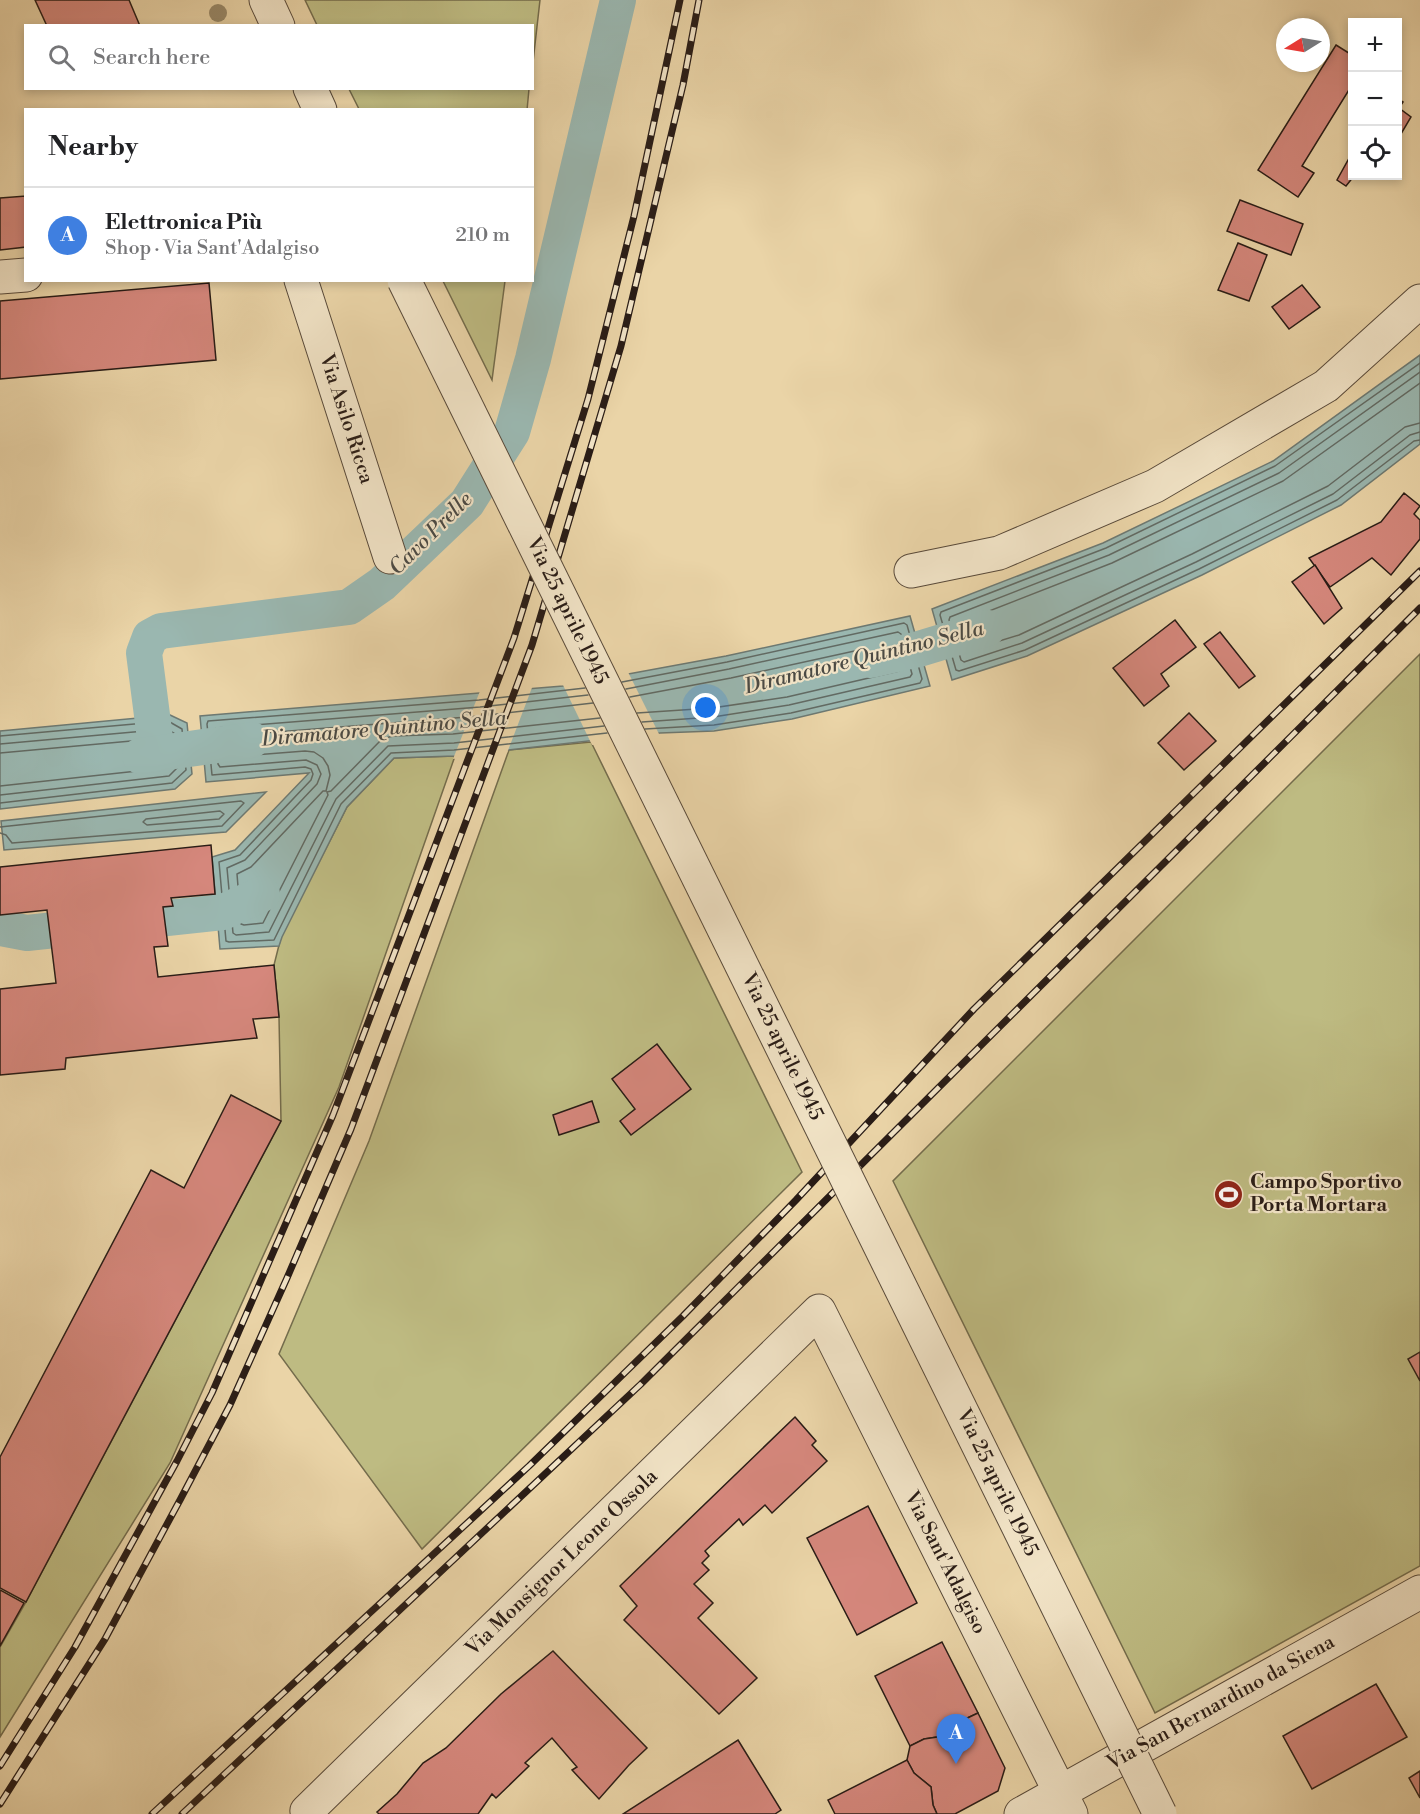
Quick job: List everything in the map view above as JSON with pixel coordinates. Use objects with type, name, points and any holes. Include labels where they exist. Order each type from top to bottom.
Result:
[{"type":"street","points":[[266,0],[278,24]]},
{"type":"street","points":[[311,90],[319,108]]},
{"type":"street","points":[[0,277],[24,275]]},
{"type":"street","name":"Via Asilo Ricca","points":[[302,282],[390,557]]},
{"type":"street","name":"Via 25 aprile 1945","points":[[405,282],[1160,1814]]},
{"type":"street","points":[[911,571],[999,553],[1155,486],[1326,386],[1420,301]]},
{"type":"street","name":"Via Sant'Adalgiso","points":[[819,1311],[1065,1803]]},
{"type":"street","name":"Via Monsignor Leone Ossola","points":[[308,1814],[307,1811],[819,1311]]},
{"type":"street","name":"Via San Bernardino da Siena","points":[[1021,1814],[1065,1803],[1420,1592]]},
{"type":"shaded area","points":[[305,0],[540,0],[534,53],[534,24],[317,24]]},
{"type":"shaded area","points":[[350,90],[529,90],[527,108],[358,108]]},
{"type":"shaded area","points":[[443,282],[505,282],[492,380]]},
{"type":"shaded area","points":[[1420,654],[1420,1566],[1155,1713],[893,1181]]},
{"type":"shaded area","points":[[591,742],[802,1172],[422,1549],[279,1354],[369,1141],[509,750]]},
{"type":"shaded area","points":[[455,756],[339,1087],[170,1463],[0,1737],[0,1647],[281,1121],[279,1017],[274,965],[281,937],[347,807],[394,758]]},
{"type":"water","points":[[1420,355],[1420,444],[1341,505],[1202,575],[1027,656],[952,680],[932,609],[1103,543],[1273,461]]},
{"type":"water","points":[[910,616],[930,686],[792,719],[714,731],[660,733],[455,756],[394,758],[347,807],[279,946],[220,949],[212,857],[235,850],[309,773],[206,782],[200,716],[563,686],[726,656]]},
{"type":"water","points":[[170,715],[187,723],[192,774],[175,789],[0,809],[0,731]]},
{"type":"water","points":[[266,792],[226,832],[4,850],[1,821]]},
{"type":"pier","points":[[628,672],[660,736],[592,745],[562,683]]},
{"type":"pier","points":[[533,685],[507,753],[453,759],[480,691]]},
{"type":"building","points":[[35,0],[129,0],[139,24],[46,24]]},
{"type":"building","points":[[1336,45],[1348,52],[1348,91],[1302,166],[1314,173],[1298,197],[1258,170],[1319,72],[1330,72],[1330,55]]},
{"type":"building","points":[[1402,110],[1411,117],[1402,132]]},
{"type":"building","points":[[1348,160],[1348,180],[1351,180],[1346,186],[1337,180]]},
{"type":"building","points":[[24,196],[24,247],[0,250],[0,198]]},
{"type":"building","points":[[1240,200],[1303,224],[1291,255],[1227,231]]},
{"type":"building","points":[[1238,243],[1267,255],[1249,301],[1218,290]]},
{"type":"building","points":[[209,283],[216,360],[0,379],[0,301]]},
{"type":"building","points":[[1302,285],[1320,307],[1289,329],[1272,307]]},
{"type":"building","points":[[1404,493],[1420,506],[1414,514],[1420,520],[1420,539],[1391,575],[1372,558],[1330,587],[1309,558],[1381,522]]},
{"type":"building","points":[[1315,565],[1342,608],[1324,624],[1292,582]]},
{"type":"building","points":[[1175,620],[1196,647],[1161,674],[1169,686],[1144,706],[1113,668]]},
{"type":"building","points":[[1220,632],[1255,676],[1239,688],[1204,644]]},
{"type":"building","points":[[1189,713],[1216,741],[1184,770],[1158,743]]},
{"type":"building","points":[[211,845],[215,894],[171,898],[173,906],[163,907],[168,946],[154,947],[158,977],[274,965],[279,1017],[253,1019],[257,1038],[66,1058],[65,1069],[0,1075],[0,989],[56,983],[47,910],[0,915],[0,867]]},
{"type":"building","points":[[657,1044],[691,1089],[631,1135],[620,1121],[635,1109],[612,1079]]},
{"type":"building","points":[[231,1095],[281,1121],[26,1602],[0,1588],[0,1457],[151,1170],[184,1188]]},
{"type":"building","points":[[592,1101],[599,1122],[559,1135],[553,1115]]},
{"type":"building","points":[[1420,1352],[1420,1381],[1408,1359]]},
{"type":"building","points":[[795,1417],[816,1441],[812,1445],[827,1461],[772,1513],[765,1505],[743,1525],[739,1519],[705,1551],[709,1556],[702,1563],[709,1570],[694,1584],[713,1603],[698,1618],[757,1678],[719,1714],[624,1620],[637,1606],[620,1586]]},
{"type":"building","points":[[868,1506],[917,1603],[857,1635],[807,1538]]},
{"type":"building","points":[[0,1590],[24,1603],[0,1646]]},
{"type":"building","points":[[942,1642],[978,1713],[959,1722],[944,1736],[924,1739],[910,1746],[875,1676]]},
{"type":"building","points":[[553,1651],[647,1748],[599,1799],[572,1770],[577,1767],[552,1738],[525,1763],[529,1766],[496,1798],[492,1794],[478,1814],[379,1814],[377,1812],[397,1794],[423,1763],[446,1748],[501,1694]]},
{"type":"building","points":[[1376,1684],[1407,1737],[1312,1789],[1283,1736]]},
{"type":"building","points":[[978,1713],[1005,1768],[998,1791],[955,1814],[937,1814],[933,1805],[931,1787],[914,1773],[907,1760],[910,1746],[924,1739],[944,1736],[959,1722]]},
{"type":"building","points":[[738,1740],[781,1810],[775,1814],[623,1814]]},
{"type":"building","points":[[907,1760],[914,1773],[931,1787],[933,1805],[937,1814],[835,1814],[828,1800]]},
{"type":"building","points":[[1420,1771],[1420,1798],[1409,1778]]},
{"type":"waterway","name":"Cavo Prelle","points":[[157,754],[144,653],[150,637],[161,631],[349,607],[382,584],[467,503],[512,432],[533,359],[618,0]]},
{"type":"waterway","name":"Diramatore Quintino Sella","points":[[871,660],[919,649],[988,628]]},
{"type":"waterway","name":"Diramatore Quintino Sella","points":[[140,756],[252,740]]},
{"type":"waterway","points":[[0,928],[27,933],[223,912],[262,894]]},
{"type":"railway","points":[[0,1766],[75,1647],[212,1393],[333,1115],[514,638],[588,399],[634,216],[680,0]]},
{"type":"railway","points":[[0,1804],[105,1639],[230,1405],[351,1129],[532,645],[621,346],[683,85],[699,0]]},
{"type":"railway","points":[[152,1814],[529,1466],[683,1316],[796,1200],[974,1009],[1420,571]]},
{"type":"railway","points":[[182,1814],[641,1384],[1420,608]]},
{"type":"place","name":"Campo Sportivo Porta Mortara","points":[[1229,1194]]},
{"type":"place","name":"Elettronica Più","points":[[956,1764]]}]
